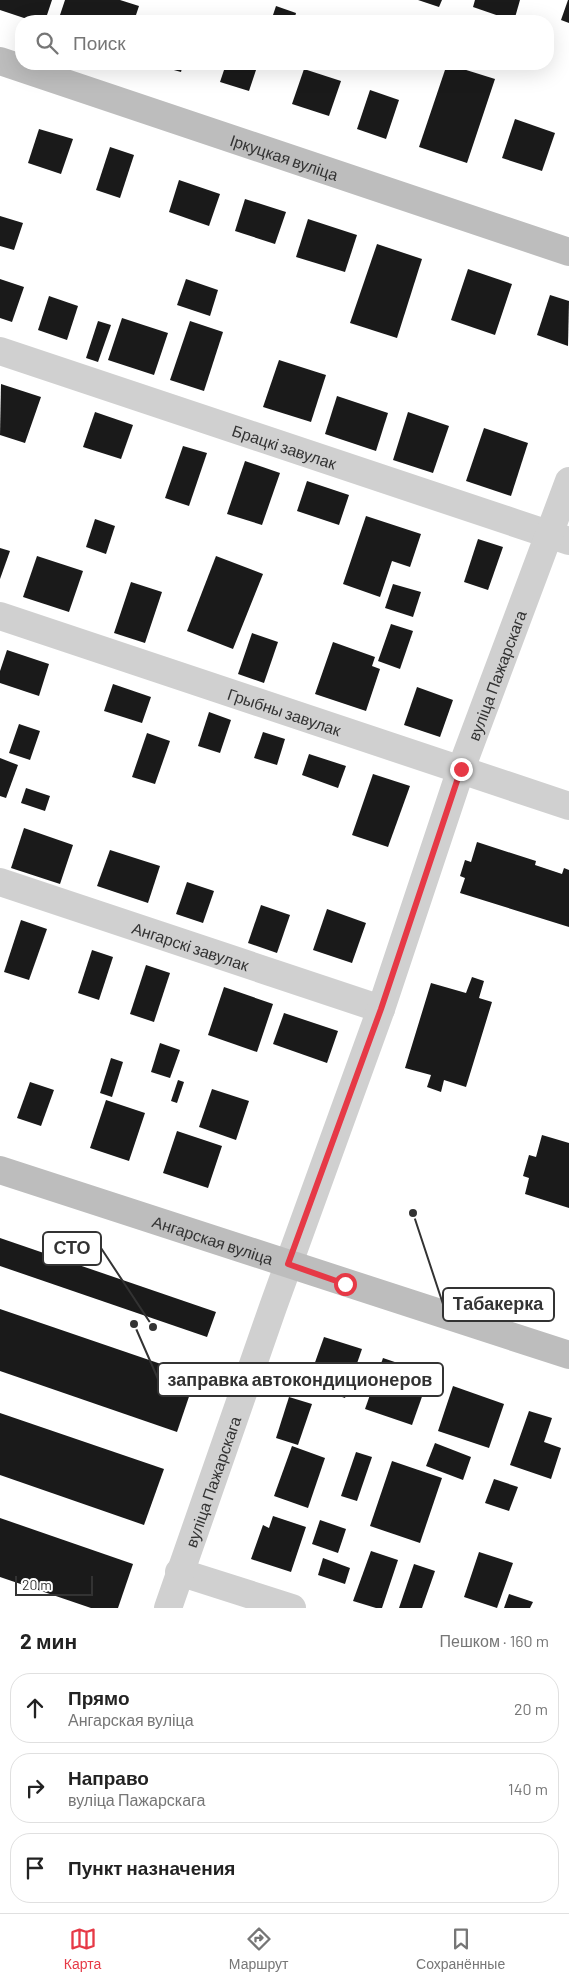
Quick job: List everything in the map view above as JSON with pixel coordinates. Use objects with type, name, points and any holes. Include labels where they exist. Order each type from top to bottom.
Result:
[{"type":"street","name":"Іркуцкая вуліца","points":[[0,61],[15,66]]},
{"type":"street","name":"Іркуцкая вуліца","points":[[27,70],[569,252]]},
{"type":"street","name":"Брацкі завулак","points":[[0,351],[560,538]]},
{"type":"street","name":"вуліца Пажарскага","points":[[168,1608],[288,1264],[381,1009],[461,769],[560,538],[569,481]]},
{"type":"street","name":"Грыбны завулак","points":[[0,616],[569,806]]},
{"type":"street","name":"Ангарскі завулак","points":[[0,882],[381,1009]]},
{"type":"street","name":"Ангарская вуліца","points":[[0,1170],[569,1356]]},
{"type":"street","points":[[179,1572],[292,1608]]},
{"type":"building","points":[[0,0],[52,0],[47,15],[15,15],[0,10]]},
{"type":"building","points":[[65,0],[120,0],[139,6],[136,15],[60,15]]},
{"type":"building","points":[[418,0],[442,0],[439,7]]},
{"type":"building","points":[[475,0],[520,0],[516,15],[496,15],[473,7]]},
{"type":"building","points":[[569,0],[569,23],[561,20]]},
{"type":"building","points":[[276,6],[296,13],[296,15],[273,15]]},
{"type":"building","points":[[224,70],[256,70],[249,91],[220,82]]},
{"type":"building","points":[[304,70],[341,81],[329,116],[292,104]]},
{"type":"building","points":[[445,70],[466,70],[495,79],[467,163],[419,147]]},
{"type":"building","points":[[370,90],[399,100],[386,139],[357,129]]},
{"type":"building","points":[[515,119],[555,133],[542,171],[502,158]]},
{"type":"building","points":[[39,129],[73,139],[61,174],[28,163]]},
{"type":"building","points":[[110,147],[134,155],[120,198],[96,190]]},
{"type":"building","points":[[179,180],[220,194],[209,226],[169,212]]},
{"type":"building","points":[[245,199],[286,212],[275,244],[235,231]]},
{"type":"building","points":[[0,216],[23,223],[14,250],[0,246]]},
{"type":"building","points":[[308,219],[357,235],[345,272],[296,257]]},
{"type":"building","points":[[377,244],[422,259],[397,338],[350,323]]},
{"type":"building","points":[[468,269],[512,284],[495,335],[451,320]]},
{"type":"building","points":[[0,279],[24,287],[12,322],[0,318]]},
{"type":"building","points":[[186,279],[218,290],[210,316],[177,305]]},
{"type":"building","points":[[550,295],[569,301],[568,346],[537,335]]},
{"type":"building","points":[[49,296],[78,306],[67,340],[38,330]]},
{"type":"building","points":[[122,318],[168,333],[154,375],[108,360]]},
{"type":"building","points":[[98,321],[111,325],[98,362],[86,358]]},
{"type":"building","points":[[190,321],[223,332],[204,391],[170,380]]},
{"type":"building","points":[[279,360],[326,375],[311,422],[263,407]]},
{"type":"building","points":[[1,384],[41,397],[25,443],[0,435]]},
{"type":"building","points":[[337,396],[388,413],[376,451],[325,434]]},
{"type":"building","points":[[95,412],[133,425],[121,459],[83,447]]},
{"type":"building","points":[[408,412],[449,426],[433,473],[393,460]]},
{"type":"building","points":[[484,428],[528,443],[511,496],[466,481]]},
{"type":"building","points":[[183,446],[207,453],[189,506],[165,498]]},
{"type":"building","points":[[245,461],[280,473],[262,525],[227,514]]},
{"type":"building","points":[[307,481],[349,495],[339,525],[297,511]]},
{"type":"building","points":[[366,516],[421,534],[410,567],[392,561],[380,597],[343,584]]},
{"type":"building","points":[[95,519],[115,526],[106,554],[86,547]]},
{"type":"building","points":[[478,539],[503,547],[488,590],[464,582]]},
{"type":"building","points":[[0,548],[10,551],[0,579]]},
{"type":"building","points":[[37,556],[83,571],[69,612],[23,597]]},
{"type":"building","points":[[216,556],[263,574],[233,649],[187,631]]},
{"type":"building","points":[[131,582],[162,592],[145,643],[114,633]]},
{"type":"building","points":[[393,584],[421,592],[413,617],[385,608]]},
{"type":"building","points":[[391,624],[413,631],[400,669],[378,661]]},
{"type":"building","points":[[252,633],[278,642],[264,683],[238,674]]},
{"type":"building","points":[[333,642],[375,657],[372,666],[380,669],[366,711],[315,694]]},
{"type":"building","points":[[7,650],[49,664],[39,696],[0,683],[0,671]]},
{"type":"building","points":[[113,684],[151,697],[142,723],[104,711]]},
{"type":"building","points":[[417,687],[453,700],[440,737],[404,725]]},
{"type":"building","points":[[209,712],[231,720],[220,753],[198,746]]},
{"type":"building","points":[[19,724],[40,731],[30,760],[9,753]]},
{"type":"building","points":[[263,732],[285,739],[277,765],[254,758]]},
{"type":"building","points":[[147,733],[170,741],[155,784],[132,777]]},
{"type":"building","points":[[309,754],[346,766],[338,788],[302,775]]},
{"type":"building","points":[[0,758],[18,765],[6,798],[0,796]]},
{"type":"building","points":[[373,774],[410,786],[388,847],[352,835]]},
{"type":"building","points":[[26,788],[50,796],[45,811],[21,803]]},
{"type":"building","points":[[24,828],[73,845],[60,884],[11,868]]},
{"type":"building","points":[[477,842],[536,861],[535,865],[562,874],[564,868],[569,870],[569,927],[460,893],[465,878],[460,876],[465,860],[471,862]]},
{"type":"building","points":[[110,850],[160,866],[148,903],[97,886]]},
{"type":"building","points":[[187,882],[214,891],[203,923],[176,914]]},
{"type":"building","points":[[261,905],[290,915],[277,953],[248,943]]},
{"type":"building","points":[[327,909],[366,923],[352,963],[313,950]]},
{"type":"building","points":[[21,920],[47,929],[29,980],[4,972]]},
{"type":"building","points":[[92,950],[113,957],[99,1000],[78,993]]},
{"type":"building","points":[[146,965],[170,973],[154,1022],[130,1014]]},
{"type":"building","points":[[472,977],[484,981],[479,998],[492,1002],[466,1087],[444,1080],[441,1092],[427,1087],[431,1075],[405,1068],[431,983],[466,993]]},
{"type":"building","points":[[224,987],[273,1004],[257,1052],[208,1035]]},
{"type":"building","points":[[284,1013],[338,1031],[327,1063],[273,1044]]},
{"type":"building","points":[[160,1043],[180,1050],[170,1078],[151,1072]]},
{"type":"building","points":[[111,1058],[123,1062],[112,1097],[100,1093]]},
{"type":"building","points":[[178,1080],[184,1082],[177,1103],[171,1101]]},
{"type":"building","points":[[30,1082],[54,1090],[41,1126],[17,1118]]},
{"type":"building","points":[[212,1089],[249,1101],[236,1140],[199,1127]]},
{"type":"building","points":[[106,1100],[145,1113],[129,1161],[90,1148]]},
{"type":"building","points":[[177,1131],[222,1146],[208,1188],[163,1173]]},
{"type":"building","points":[[542,1135],[569,1143],[569,1208],[525,1194],[529,1178],[523,1176],[529,1155],[536,1157]]},
{"type":"building","points":[[0,1238],[216,1312],[207,1337],[0,1266]]},
{"type":"building","points":[[0,1309],[196,1376],[177,1432],[0,1371]]},
{"type":"building","points":[[324,1337],[362,1349],[345,1398],[307,1385]]},
{"type":"building","points":[[383,1358],[430,1374],[412,1425],[365,1409]]},
{"type":"building","points":[[453,1386],[504,1404],[489,1448],[438,1431]]},
{"type":"building","points":[[289,1397],[312,1404],[298,1445],[276,1438]]},
{"type":"building","points":[[529,1411],[552,1418],[544,1442],[561,1448],[551,1479],[510,1465]]},
{"type":"building","points":[[0,1413],[164,1469],[144,1525],[0,1475]]},
{"type":"building","points":[[435,1443],[471,1457],[463,1480],[426,1466]]},
{"type":"building","points":[[292,1446],[325,1458],[308,1508],[274,1496]]},
{"type":"building","points":[[356,1452],[372,1457],[357,1501],[341,1496]]},
{"type":"building","points":[[392,1461],[442,1478],[420,1543],[370,1526]]},
{"type":"building","points":[[494,1479],[518,1487],[509,1511],[485,1503]]},
{"type":"building","points":[[273,1516],[306,1527],[291,1572],[251,1559],[263,1525],[269,1528]]},
{"type":"building","points":[[0,1518],[133,1564],[118,1608],[91,1608],[0,1577]]},
{"type":"building","points":[[320,1520],[346,1529],[338,1553],[312,1544]]},
{"type":"building","points":[[371,1551],[398,1560],[382,1608],[353,1601]]},
{"type":"building","points":[[479,1552],[513,1563],[497,1608],[464,1597]]},
{"type":"building","points":[[323,1558],[350,1568],[345,1584],[318,1575]]},
{"type":"building","points":[[414,1564],[435,1571],[422,1608],[399,1608]]},
{"type":"building","points":[[509,1594],[533,1602],[530,1608],[504,1608]]},
{"type":"place","name":"Табакерка","points":[[413,1213]]},
{"type":"place","name":"заправка автокондиционеров","points":[[134,1324]]},
{"type":"place","name":"СТО","points":[[153,1327]]},
{"type":"route","points":[[345,1284],[288,1264],[381,1009],[461,769]]}]
